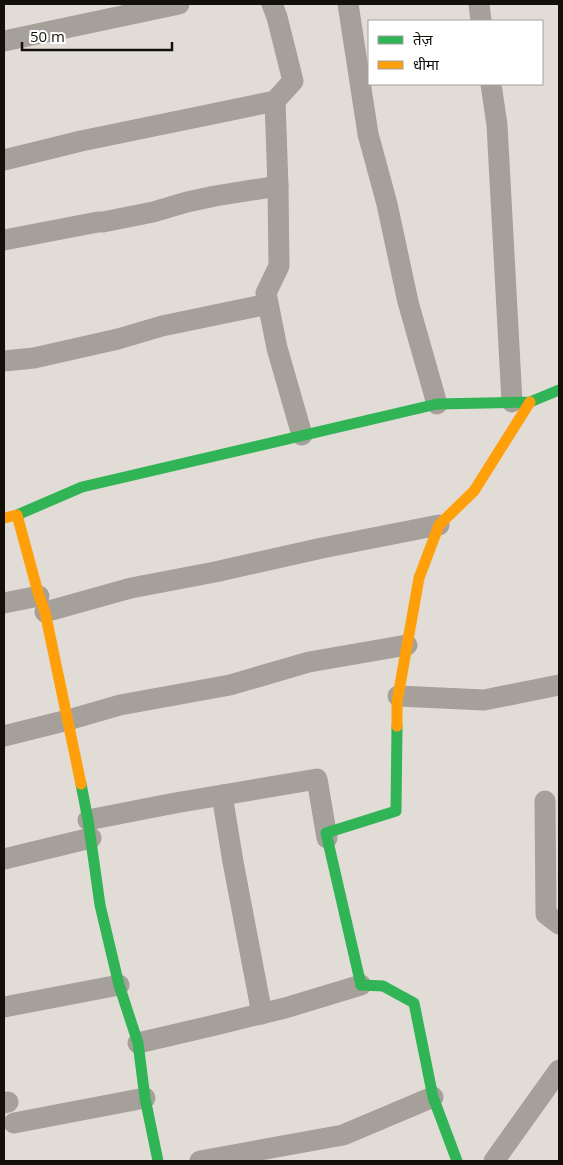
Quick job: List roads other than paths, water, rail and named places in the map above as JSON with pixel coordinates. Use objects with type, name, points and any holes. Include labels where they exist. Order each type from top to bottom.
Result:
[{"type":"street","points":[[4,41],[179,4]]},
{"type":"street","points":[[4,160],[81,141],[275,101],[293,81],[277,16],[272,4]]},
{"type":"street","points":[[348,4],[368,134],[387,204],[408,302],[437,404]]},
{"type":"street","points":[[479,4],[481,20]]},
{"type":"street","points":[[327,838],[326,833],[396,812],[398,696],[420,578],[439,524],[474,491],[521,402],[501,221],[497,125],[491,85]]},
{"type":"street","points":[[275,101],[279,266],[266,293],[276,348],[302,435]]},
{"type":"street","points":[[4,240],[153,212],[215,196],[278,186]]},
{"type":"street","points":[[4,362],[34,358],[118,339],[171,324],[268,304]]},
{"type":"street","points":[[4,518],[17,515],[82,487],[302,435],[437,404],[521,402],[559,390]]},
{"type":"street","points":[[17,515],[42,604],[68,720],[90,829],[100,905],[119,985],[138,1043],[145,1098],[158,1161]]},
{"type":"street","points":[[4,602],[42,604],[215,572],[439,524]]},
{"type":"street","points":[[4,736],[120,705],[230,685],[309,662],[407,645]]},
{"type":"street","points":[[398,696],[484,700],[559,685]]},
{"type":"street","points":[[4,859],[90,829],[175,803],[317,779],[327,838],[361,984]]},
{"type":"street","points":[[222,795],[262,1014]]},
{"type":"street","points":[[545,801],[546,914],[559,924]]},
{"type":"street","points":[[138,1043],[285,1008],[361,984],[383,986],[414,1003],[433,1098],[457,1161]]},
{"type":"street","points":[[4,1007],[119,985]]},
{"type":"street","points":[[494,1161],[559,1070]]},
{"type":"street","points":[[14,1123],[145,1098]]},
{"type":"street","points":[[200,1161],[343,1135],[433,1098]]}]
